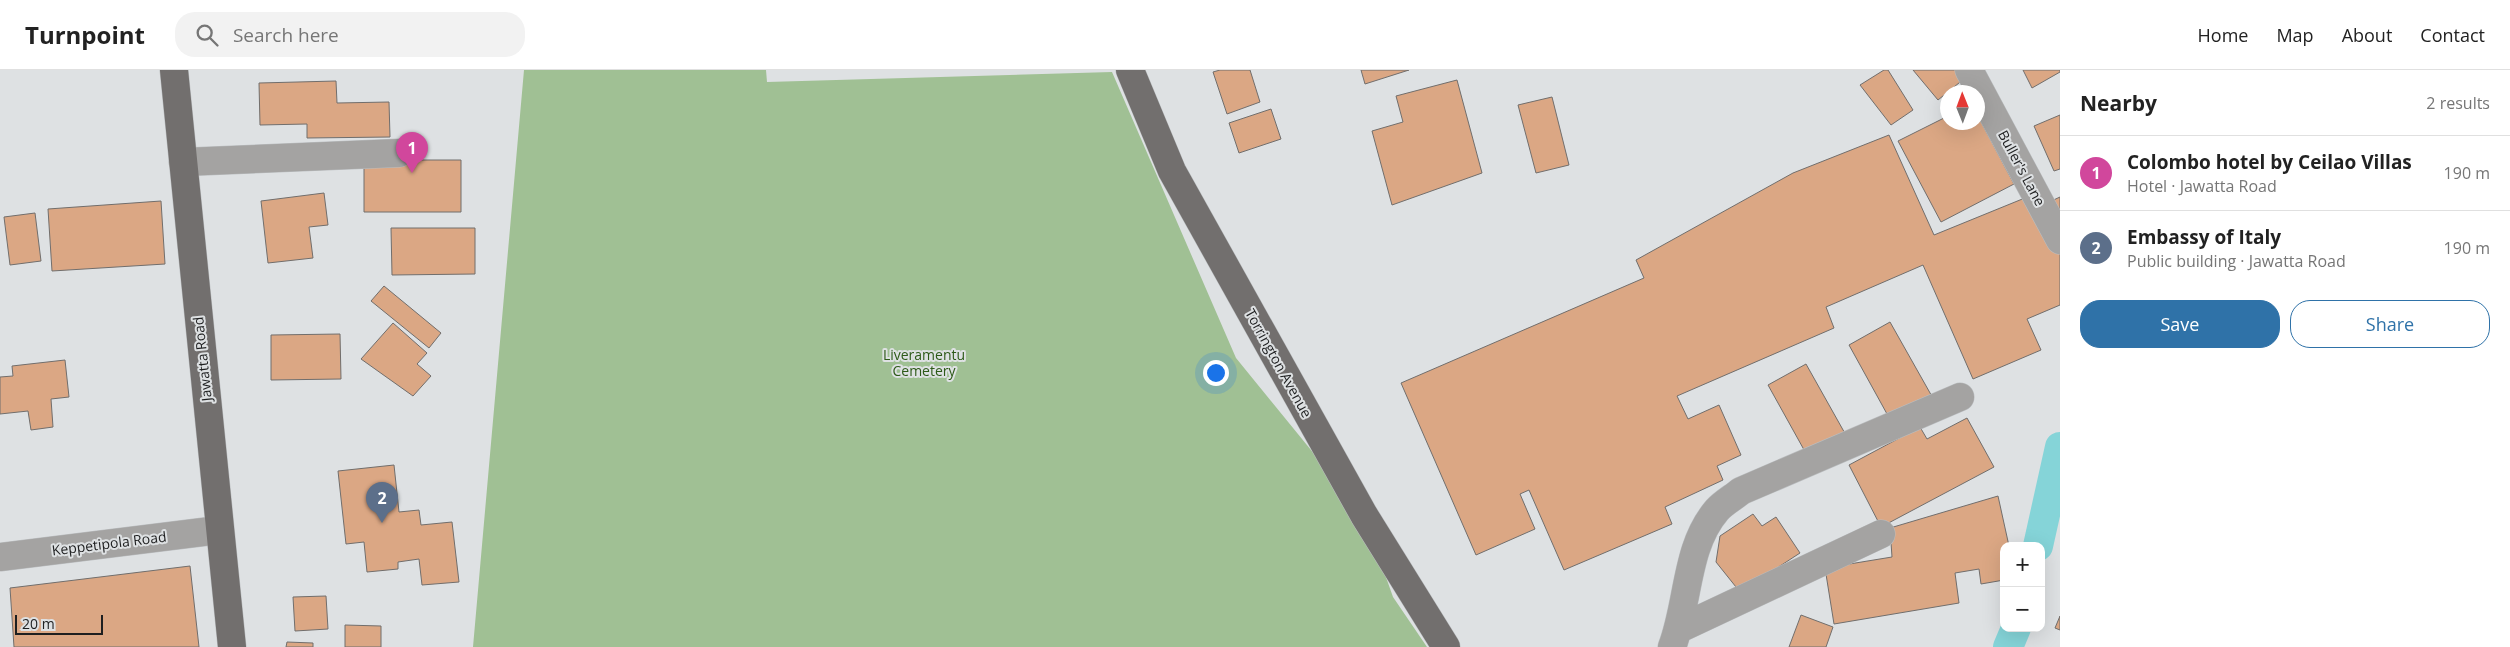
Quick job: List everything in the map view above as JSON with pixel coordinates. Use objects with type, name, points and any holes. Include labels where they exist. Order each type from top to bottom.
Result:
[{"type":"main road","name":"Jawatta Road","points":[[174,70],[218,530],[232,647]]},
{"type":"main road","name":"Torrington Avenue","points":[[1130,70],[1172,171],[1364,515],[1446,647]]},
{"type":"street","name":"Buller's Lane","points":[[1969,70],[2060,240]]},
{"type":"street","points":[[183,162],[399,153]]},
{"type":"street","points":[[1676,638],[1696,547],[1717,510],[1741,491],[1960,397]]},
{"type":"street","name":"Keppetipola Road","points":[[0,557],[218,530]]},
{"type":"street","points":[[1676,638],[1881,534]]},
{"type":"green space","name":"Liveramentu Cemetery","points":[[524,70],[766,70],[767,82],[1112,72],[1236,358],[1364,515],[1393,597],[1427,647],[473,647]]},
{"type":"building","points":[[1220,70],[1250,70],[1260,102],[1227,114],[1213,72]]},
{"type":"building","points":[[1361,70],[1409,70],[1365,84]]},
{"type":"building","points":[[1884,70],[1888,70],[1913,110],[1891,125],[1860,85]]},
{"type":"building","points":[[1913,70],[1966,70],[1970,74],[1956,85],[1940,85],[1940,98],[1938,100]]},
{"type":"building","points":[[2023,70],[2060,70],[2060,72],[2032,88]]},
{"type":"building","points":[[1457,80],[1482,173],[1392,205],[1372,131],[1403,122],[1396,96]]},
{"type":"building","points":[[336,81],[337,103],[389,102],[390,137],[307,138],[307,124],[260,125],[259,83]]},
{"type":"building","points":[[1552,97],[1569,165],[1536,173],[1518,105]]},
{"type":"building","points":[[1271,109],[1281,139],[1239,153],[1229,123]]},
{"type":"building","points":[[2060,115],[2060,169],[2054,171],[2034,126]]},
{"type":"building","points":[[1940,120],[1940,130],[1985,129],[2014,184],[1941,222],[1898,141]]},
{"type":"building","points":[[1889,135],[1934,235],[2042,191],[2047,203],[2060,197],[2060,305],[2027,319],[2041,350],[1973,379],[1923,265],[1826,307],[1834,328],[1677,396],[1688,419],[1719,405],[1741,455],[1717,466],[1723,480],[1665,507],[1672,524],[1564,570],[1529,490],[1520,494],[1535,529],[1476,555],[1401,383],[1644,278],[1636,260],[1793,173]]},
{"type":"building","points":[[364,160],[461,160],[461,212],[364,212]]},
{"type":"building","points":[[324,193],[328,225],[309,227],[313,258],[268,263],[261,201]]},
{"type":"building","points":[[161,201],[165,264],[52,271],[48,209]]},
{"type":"building","points":[[35,213],[41,261],[10,265],[4,217]]},
{"type":"building","points":[[391,228],[475,228],[475,274],[392,275]]},
{"type":"building","points":[[384,286],[441,333],[429,348],[371,301]]},
{"type":"building","points":[[1890,322],[1934,400],[1892,423],[1849,345]]},
{"type":"building","points":[[393,323],[427,353],[417,364],[431,376],[413,396],[361,359]]},
{"type":"building","points":[[340,334],[341,379],[271,380],[271,335]]},
{"type":"building","points":[[65,360],[69,397],[51,399],[53,427],[31,430],[28,411],[0,414],[0,377],[13,376],[12,366]]},
{"type":"building","points":[[1806,364],[1847,437],[1808,457],[1768,385]]},
{"type":"building","points":[[1967,418],[1994,467],[1881,527],[1849,465],[1920,427],[1927,439]]},
{"type":"building","points":[[394,465],[399,512],[419,510],[421,525],[452,522],[459,582],[422,585],[419,559],[398,562],[398,569],[367,572],[364,542],[346,544],[338,471]]},
{"type":"building","points":[[1998,496],[2008,542],[2000,542],[2000,581],[1981,584],[1979,569],[1955,573],[1959,603],[1834,624],[1825,568],[1892,557],[1890,528]]},
{"type":"building","points":[[1753,514],[1762,526],[1776,517],[1800,553],[1740,592],[1716,562],[1720,536]]},
{"type":"building","points":[[190,566],[199,647],[14,647],[10,588]]},
{"type":"building","points":[[326,596],[328,629],[295,631],[293,597]]},
{"type":"building","points":[[1801,615],[1833,627],[1826,647],[1789,647]]},
{"type":"building","points":[[2060,616],[2060,630],[2055,628]]},
{"type":"building","points":[[345,625],[381,626],[381,647],[345,647]]},
{"type":"building","points":[[287,642],[313,643],[313,647],[286,647]]},
{"type":"waterway","points":[[2039,542],[2060,447]]},
{"type":"waterway","points":[[2008,647],[2014,632]]},
{"type":"place","name":"Colombo hotel by Ceilao Villas","points":[[412,173]]},
{"type":"place","name":"Embassy of Italy","points":[[382,523]]}]
